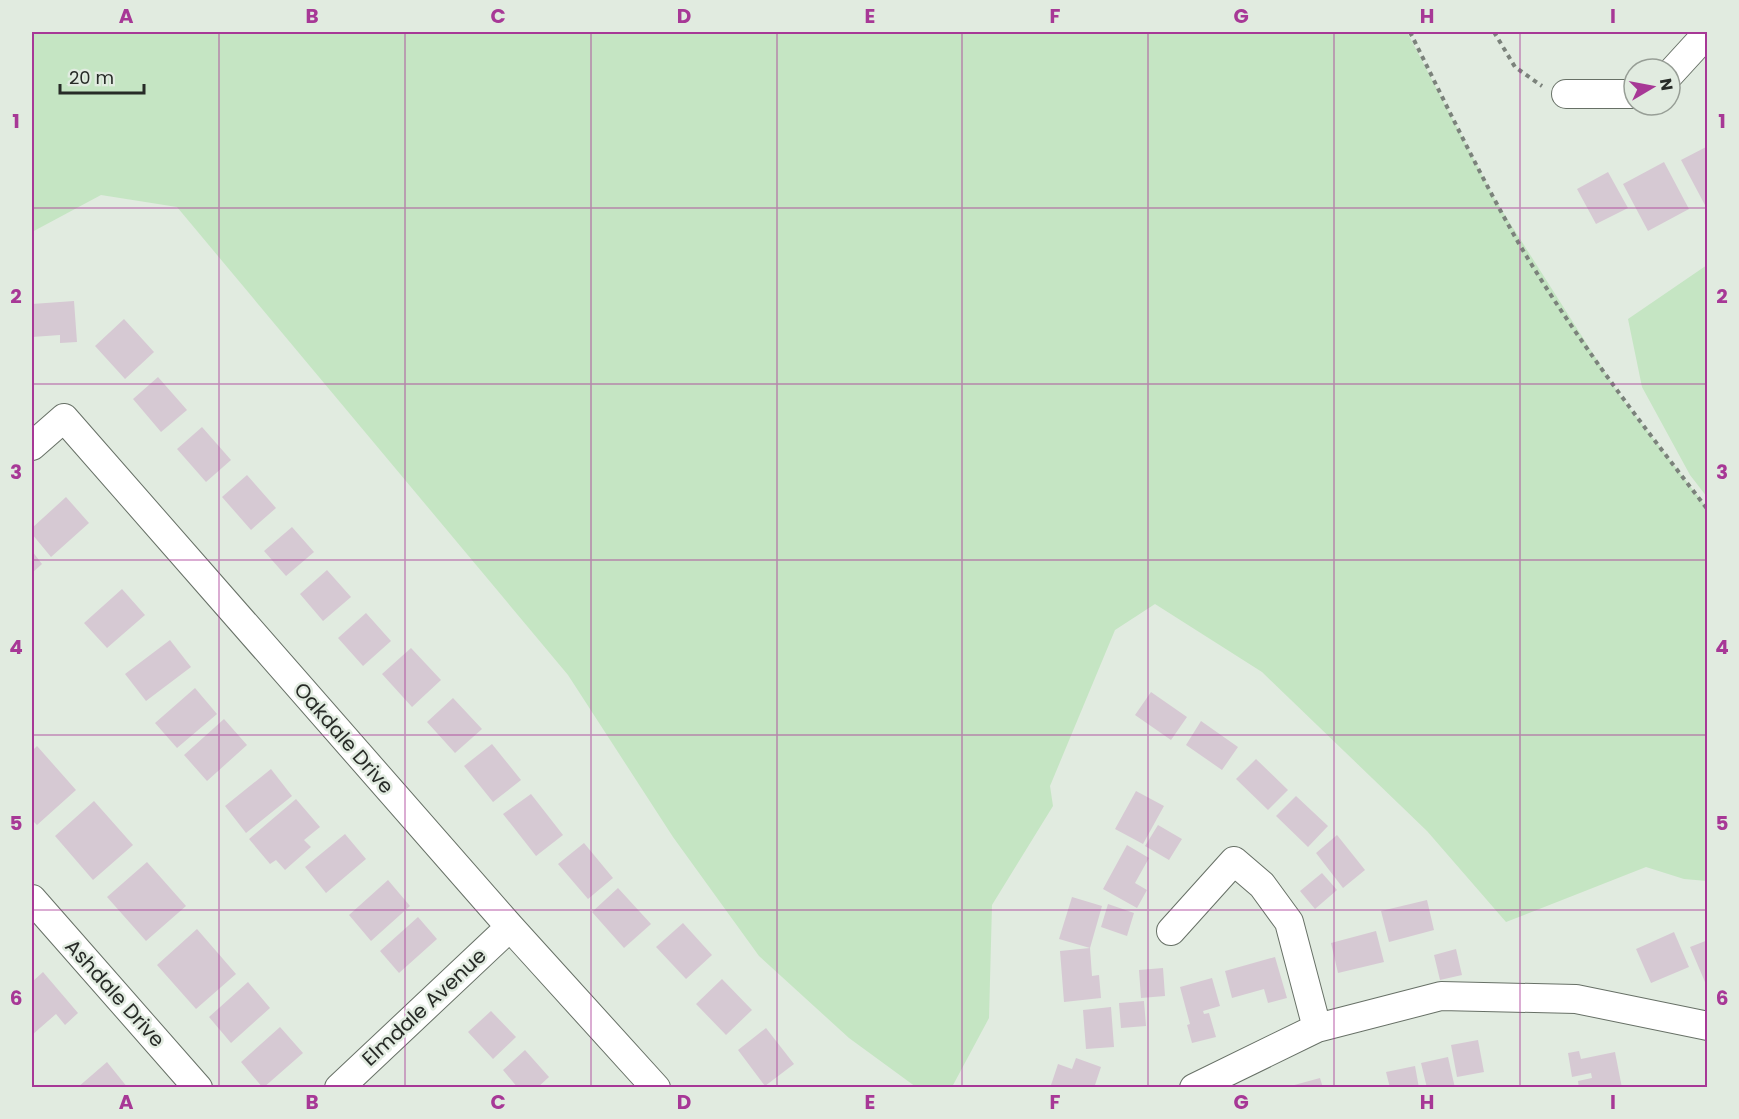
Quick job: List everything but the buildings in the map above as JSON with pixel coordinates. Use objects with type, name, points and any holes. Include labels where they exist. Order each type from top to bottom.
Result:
[{"type":"street","points":[[1682,61],[1707,35]]},
{"type":"street","points":[[1566,94],[1622,94]]},
{"type":"street","name":"Oakdale Drive","points":[[32,446],[63,418],[510,927],[656,1088]]},
{"type":"street","points":[[1171,931],[1234,861],[1262,885],[1289,922],[1317,1028]]},
{"type":"street","name":"Ashdale Drive","points":[[32,899],[198,1088]]},
{"type":"street","name":"Elmdale Avenue","points":[[339,1088],[510,927]]},
{"type":"street","points":[[1194,1088],[1317,1028],[1441,996],[1576,999],[1707,1026]]},
{"type":"path","points":[[1410,32],[1468,149],[1519,243],[1573,329],[1644,429],[1707,510]]},
{"type":"path","points":[[1494,32],[1515,67],[1538,85],[1566,94]]},
{"type":"green space","points":[[32,32],[1407,32],[1494,198],[1620,396],[1707,508],[1707,881],[1684,879],[1646,867],[1506,922],[1427,831],[1262,672],[1155,604],[1115,630],[1050,786],[1053,806],[992,905],[989,1018],[952,1087],[916,1087],[849,1038],[759,956],[673,837],[568,675],[177,207],[101,195],[32,232]]},
{"type":"green space","points":[[1707,265],[1707,497],[1690,475],[1642,387],[1628,319]]}]
